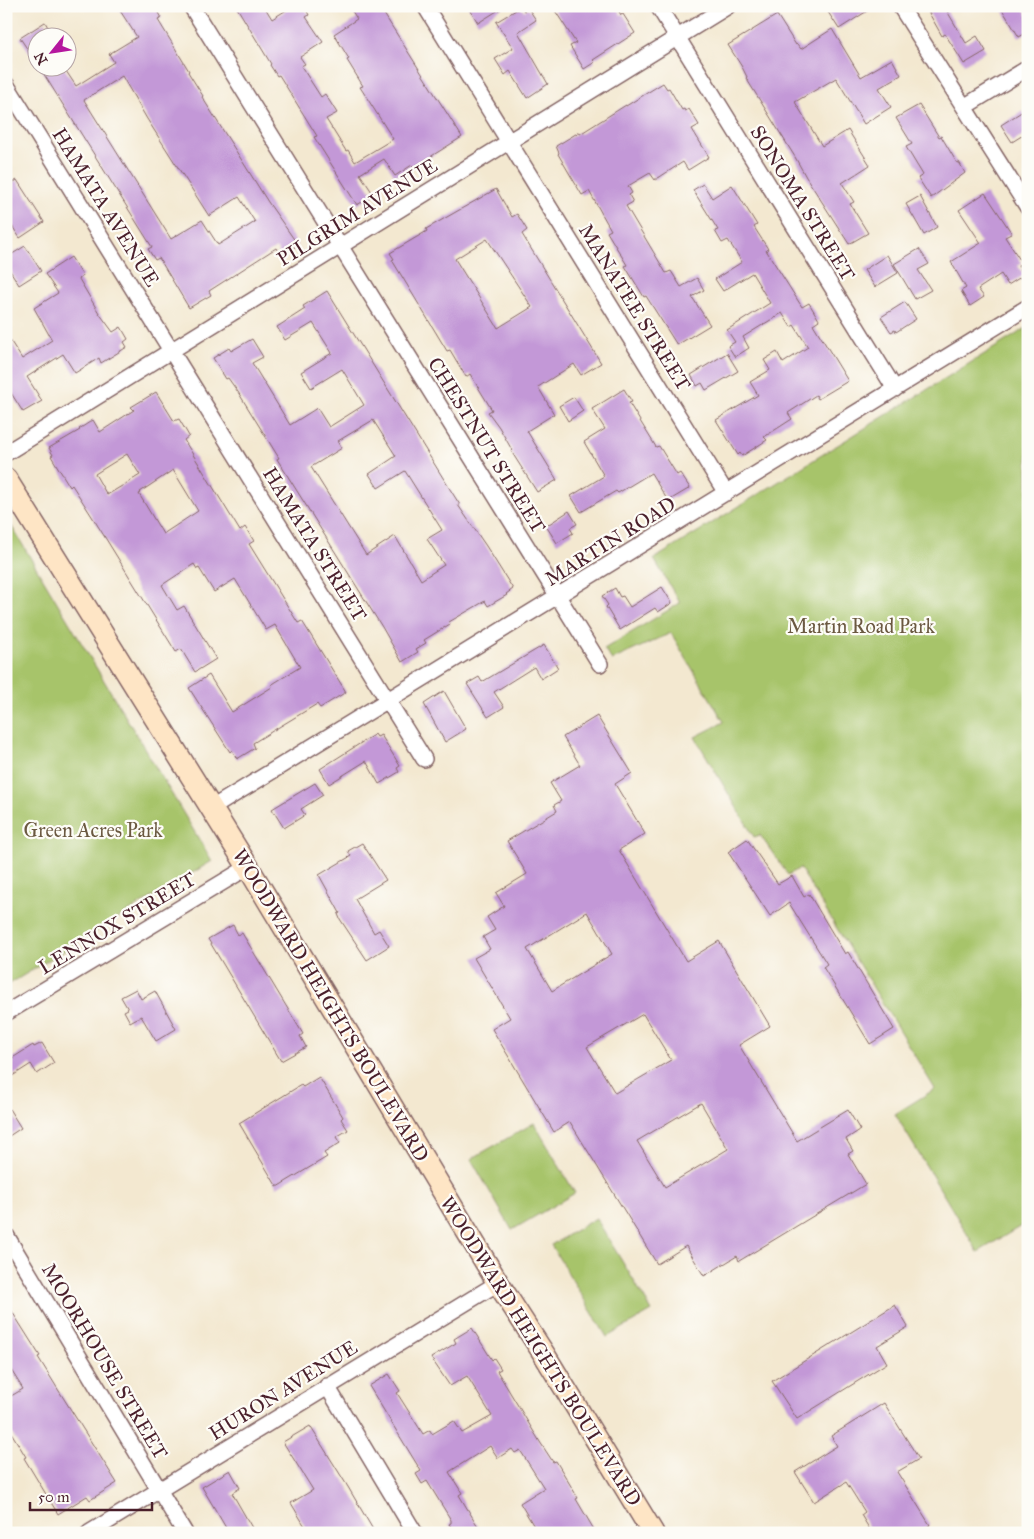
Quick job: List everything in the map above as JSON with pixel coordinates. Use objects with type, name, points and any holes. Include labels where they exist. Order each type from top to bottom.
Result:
[{"type":"street","name":"CHESTNUT STREET","points":[[191,6],[600,664]]},
{"type":"street","name":"MANATEE STREET","points":[[425,6],[726,493]]},
{"type":"street","name":"SONOMA STREET","points":[[658,6],[895,389]]},
{"type":"street","name":"PILGRIM AVENUE","points":[[6,453],[728,6]]},
{"type":"street","points":[[900,6],[1028,208]]},
{"type":"street","points":[[964,107],[1028,68]]},
{"type":"street","name":"HAMATA AVENUE","points":[[6,84],[171,351]]},
{"type":"street","name":"MARTIN ROAD","points":[[212,808],[1028,307]]},
{"type":"street","name":"HAMATA STREET","points":[[171,351],[424,759]]},
{"type":"street","name":"WOODWARD HEIGHTS BOULEVARD","points":[[6,479],[212,808],[498,1283],[544,1354],[653,1533]]},
{"type":"street","name":"LENNOX STREET","points":[[6,1013],[248,867]]},
{"type":"street","name":"MOORHOUSE STREET","points":[[6,1235],[185,1533]]},
{"type":"street","name":"HURON AVENUE","points":[[90,1533],[327,1386],[498,1283]]},
{"type":"street","points":[[327,1386],[416,1533]]},
{"type":"green space","name":"Martin Road Park","points":[[1028,327],[1028,1224],[1026,1223],[978,1252],[895,1114],[935,1089],[800,868],[788,875],[760,835],[754,837],[695,737],[724,722],[671,633],[612,660],[604,649],[680,603],[654,559]]},
{"type":"green space","name":"Green Acres Park","points":[[6,517],[212,861],[6,986]]},
{"type":"green space","points":[[534,1123],[575,1193],[512,1230],[471,1159]]},
{"type":"green space","points":[[596,1218],[652,1311],[607,1337],[551,1245]]},
{"type":"building","points":[[117,6],[155,6],[162,18],[158,20],[189,71],[202,97],[268,202],[298,245],[281,256],[276,248],[209,291],[211,295],[189,308],[159,258],[155,260],[148,249],[152,247],[46,78],[71,78],[76,86],[114,62],[109,54],[137,37]],"holes":[[[122,76],[209,216],[239,197],[255,222],[218,245],[202,220],[171,239],[84,100]]]},
{"type":"building","points":[[236,6],[264,6],[272,19],[293,6],[304,6],[309,15],[306,17],[323,42],[300,57],[305,64],[301,66],[321,97],[325,94],[337,113],[326,119],[355,162],[393,139],[360,87],[363,86],[334,34],[357,19],[349,6],[379,6],[462,137],[414,167],[412,165],[395,176],[384,159],[360,174],[374,195],[357,205],[314,137],[317,136],[279,75],[277,76],[270,65]]},
{"type":"building","points":[[468,6],[505,6],[478,23]]},
{"type":"building","points":[[552,6],[616,6],[635,33],[593,60],[595,62],[584,69],[570,46],[576,43]]},
{"type":"building","points":[[837,6],[875,6],[839,29],[828,12]]},
{"type":"building","points":[[925,6],[944,6],[966,43],[977,36],[986,51],[964,64],[945,34],[942,36]]},
{"type":"building","points":[[1000,6],[1022,6],[1028,16],[1028,32],[1019,37]]},
{"type":"building","points":[[521,7],[524,11],[528,8],[536,20],[518,32],[548,84],[527,98],[510,71],[505,75],[495,59],[513,48],[496,22]]},
{"type":"building","points":[[777,15],[796,45],[801,49],[832,29],[861,77],[892,59],[901,75],[879,88],[891,107],[864,124],[836,78],[795,102],[822,146],[848,130],[870,165],[842,183],[854,202],[850,204],[868,233],[849,244],[806,177],[728,45]]},
{"type":"building","points":[[45,22],[48,28],[36,28]]},
{"type":"building","points":[[28,33],[28,50],[20,38]]},
{"type":"building","points":[[663,83],[667,89],[669,88],[682,110],[689,109],[699,125],[692,129],[709,157],[688,170],[683,162],[655,180],[650,173],[628,186],[632,193],[629,195],[633,202],[626,206],[666,273],[671,271],[681,287],[697,278],[704,290],[692,297],[710,325],[677,345],[625,266],[627,265],[607,232],[611,230],[589,191],[582,195],[558,154],[556,146],[579,132],[580,134]]},
{"type":"building","points":[[919,105],[965,173],[931,198],[918,178],[923,175],[906,147],[912,144],[896,118]]},
{"type":"building","points":[[1023,111],[1028,119],[1028,132],[1012,142],[1001,125]]},
{"type":"building","points":[[17,180],[44,222],[20,238],[6,217],[6,187]]},
{"type":"building","points":[[703,184],[712,198],[732,185],[757,225],[754,227],[768,249],[766,250],[802,307],[809,303],[819,320],[813,324],[848,381],[818,399],[816,395],[788,413],[792,419],[764,437],[767,440],[742,456],[740,453],[738,455],[716,420],[758,395],[750,382],[770,370],[764,360],[777,352],[783,363],[808,347],[794,325],[791,327],[782,313],[743,337],[749,348],[735,357],[728,346],[735,342],[727,330],[770,303],[752,273],[723,291],[715,279],[742,262],[728,240],[722,243],[715,231],[718,230],[693,190]]},
{"type":"building","points":[[496,189],[512,217],[517,214],[527,230],[522,234],[601,363],[581,375],[574,364],[538,387],[554,414],[527,431],[557,480],[537,492],[511,451],[499,427],[488,412],[492,410],[470,374],[466,377],[450,350],[447,351],[392,260],[394,259],[390,253],[427,231],[426,229]],"holes":[[[487,239],[532,307],[498,328],[455,259]]]},
{"type":"building","points":[[985,193],[1011,232],[1011,234],[1005,237],[1022,263],[1018,266],[1024,275],[1008,285],[1001,274],[978,289],[984,297],[970,306],[961,291],[966,288],[951,262],[981,243],[959,210]]},
{"type":"building","points":[[920,196],[937,227],[924,235],[906,204]]},
{"type":"building","points":[[25,246],[41,271],[19,285],[6,264],[6,258]]},
{"type":"building","points":[[919,249],[929,264],[918,270],[931,290],[915,299],[894,264]]},
{"type":"building","points":[[887,255],[898,273],[875,287],[864,270]]},
{"type":"building","points":[[71,257],[83,276],[79,279],[99,313],[113,332],[121,327],[128,339],[124,342],[127,347],[101,363],[99,358],[75,373],[63,354],[27,377],[42,401],[23,412],[6,385],[6,334],[22,359],[52,340],[34,308],[58,293],[45,274]]},
{"type":"building","points":[[327,291],[460,505],[458,505],[513,589],[507,595],[488,606],[485,601],[449,622],[450,624],[424,640],[426,643],[416,649],[418,652],[402,662],[238,392],[228,378],[226,379],[213,358],[229,348],[231,351],[252,339],[263,357],[252,363],[290,425],[317,408],[329,427],[364,405],[342,369],[311,388],[301,372],[332,353],[313,323],[285,340],[277,327],[305,309],[303,306]],"holes":[[[373,420],[396,456],[369,474],[378,488],[405,471],[442,530],[427,539],[444,565],[421,580],[395,536],[366,555],[311,467],[342,448],[338,441]]]},
{"type":"building","points":[[905,302],[916,319],[896,332],[895,330],[891,332],[881,317]]},
{"type":"building","points":[[727,353],[738,371],[706,390],[702,383],[697,386],[691,375]]},
{"type":"building","points":[[624,389],[632,402],[629,403],[656,447],[659,446],[677,475],[680,473],[690,488],[668,501],[651,473],[581,512],[571,496],[604,476],[584,442],[605,429],[592,409]]},
{"type":"building","points":[[156,392],[174,421],[179,419],[189,436],[184,440],[240,531],[245,527],[254,541],[249,544],[298,623],[302,621],[346,692],[320,708],[317,704],[279,727],[253,743],[255,748],[237,759],[232,750],[230,752],[189,688],[209,675],[232,712],[300,667],[275,625],[266,630],[235,579],[214,592],[199,568],[197,569],[194,564],[162,585],[177,610],[184,606],[216,659],[195,672],[181,649],[176,652],[72,485],[70,487],[51,456],[53,455],[49,448],[93,420],[100,432],[134,410],[131,407]],"holes":[[[127,454],[140,475],[107,495],[95,474]],[[173,470],[198,511],[163,534],[139,494]]]},
{"type":"building","points":[[574,397],[583,411],[568,421],[559,406]]},
{"type":"building","points":[[569,511],[577,524],[570,528],[573,533],[557,543],[546,526]]},
{"type":"building","points":[[662,587],[672,603],[658,612],[655,608],[620,630],[606,607],[608,605],[602,596],[615,588],[620,597],[623,596],[630,607]]},
{"type":"building","points":[[544,645],[558,668],[541,679],[534,667],[494,692],[504,707],[488,717],[467,684],[479,677],[482,682]]},
{"type":"building","points":[[444,691],[466,729],[445,742],[424,704]]},
{"type":"building","points":[[597,716],[632,773],[615,784],[645,834],[619,850],[686,961],[719,941],[770,1026],[739,1045],[797,1141],[848,1110],[860,1130],[846,1139],[853,1151],[848,1154],[866,1184],[739,1261],[737,1256],[704,1276],[686,1246],[657,1264],[570,1122],[554,1132],[492,1029],[510,1018],[474,958],[490,949],[483,937],[495,930],[487,917],[504,906],[496,893],[527,874],[507,841],[557,811],[554,805],[561,801],[550,783],[580,765],[563,737]],"holes":[[[587,912],[612,954],[552,991],[527,949]],[[643,1014],[671,1060],[615,1093],[587,1047]],[[701,1103],[728,1149],[665,1187],[637,1141]]]},
{"type":"building","points":[[375,734],[377,737],[381,735],[400,766],[397,768],[399,772],[379,784],[366,761],[329,784],[320,769]]},
{"type":"building","points":[[315,783],[323,795],[301,809],[305,815],[284,828],[272,809]]},
{"type":"building","points":[[747,839],[778,884],[792,876],[804,897],[809,894],[845,954],[848,952],[894,1029],[870,1044],[823,967],[827,964],[789,903],[770,916],[728,852]]},
{"type":"building","points":[[362,843],[386,880],[355,899],[374,933],[379,930],[389,946],[367,960],[340,919],[338,914],[340,913],[319,875],[351,856],[348,851]]},
{"type":"building","points":[[233,925],[238,935],[242,933],[303,1034],[300,1036],[306,1047],[281,1061],[208,939]]},
{"type":"building","points":[[136,989],[141,999],[155,991],[176,1029],[156,1041],[141,1016],[130,1022],[124,1011],[128,1009],[121,997]]},
{"type":"building","points":[[42,1043],[54,1063],[37,1074],[31,1064],[6,1080],[6,1062],[33,1045],[34,1047]]},
{"type":"building","points":[[319,1077],[343,1117],[341,1119],[348,1130],[336,1137],[340,1143],[324,1153],[327,1157],[277,1187],[239,1123],[301,1085],[303,1087]]},
{"type":"building","points":[[6,1104],[21,1128],[6,1138]]},
{"type":"building","points":[[6,1302],[117,1483],[90,1500],[87,1496],[58,1514],[6,1424],[6,1399],[23,1389],[6,1362]]},
{"type":"building","points":[[895,1305],[908,1327],[877,1346],[887,1363],[797,1419],[772,1381]]},
{"type":"building","points":[[472,1328],[492,1360],[494,1358],[501,1369],[497,1371],[553,1462],[556,1461],[596,1533],[538,1533],[520,1503],[544,1488],[520,1450],[515,1453],[512,1449],[498,1458],[490,1446],[449,1472],[462,1493],[459,1495],[482,1533],[455,1533],[449,1524],[451,1520],[427,1481],[422,1484],[416,1474],[421,1471],[369,1386],[389,1374],[400,1391],[397,1393],[423,1434],[430,1430],[432,1434],[454,1421],[462,1433],[492,1416],[467,1376],[450,1386],[431,1358],[456,1343],[454,1339]]},
{"type":"building","points":[[884,1403],[919,1459],[897,1472],[930,1525],[918,1533],[872,1533],[861,1515],[865,1512],[846,1482],[814,1502],[795,1472],[837,1446],[831,1436]]},
{"type":"building","points":[[310,1426],[375,1533],[309,1533],[291,1503],[313,1490],[283,1442]]},
{"type":"building","points":[[230,1470],[240,1488],[232,1493],[255,1533],[229,1533],[202,1487]]}]
